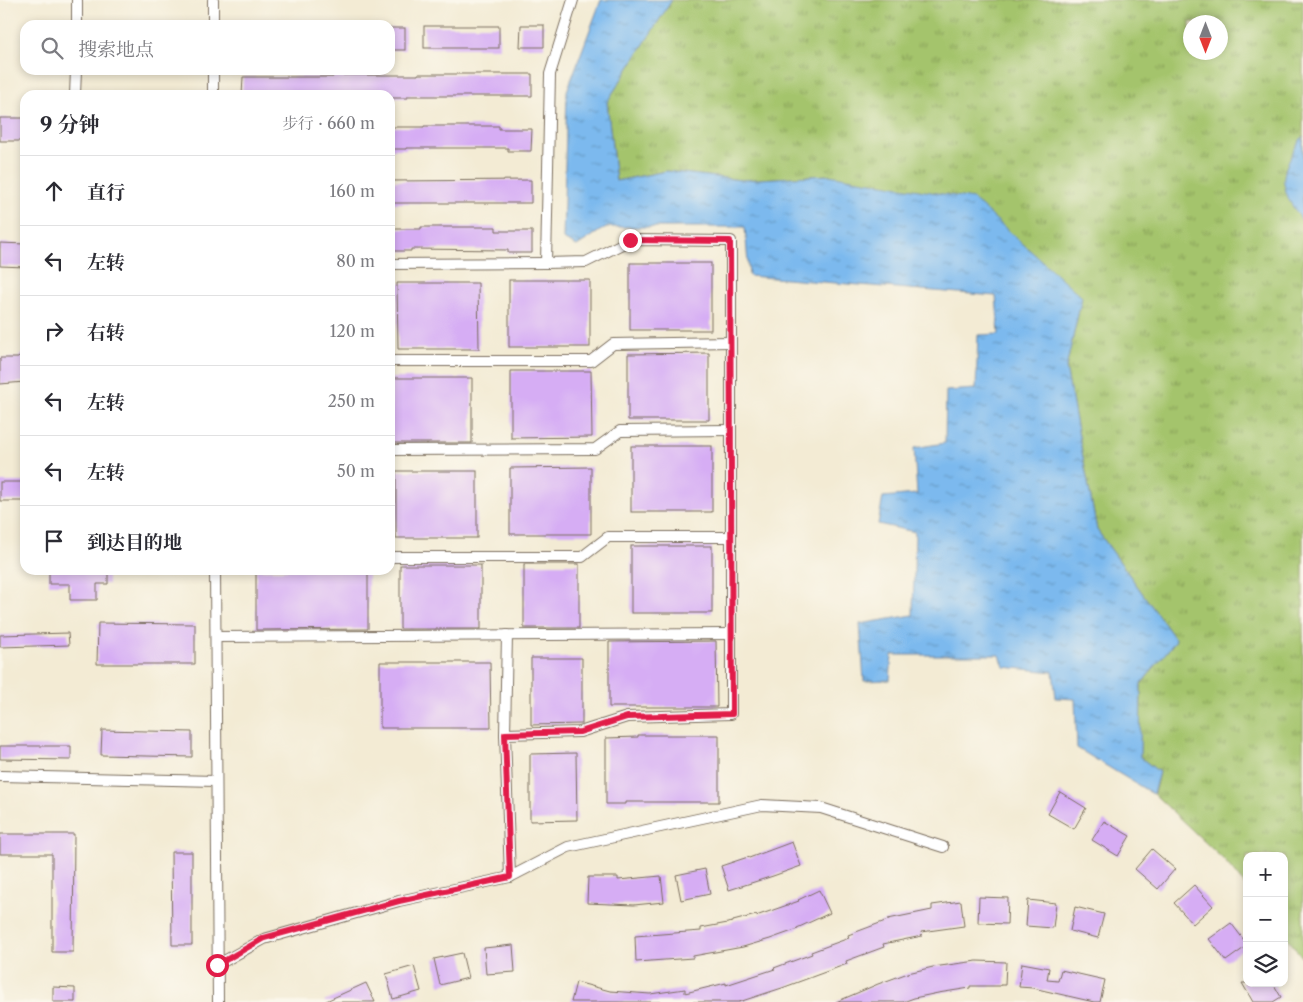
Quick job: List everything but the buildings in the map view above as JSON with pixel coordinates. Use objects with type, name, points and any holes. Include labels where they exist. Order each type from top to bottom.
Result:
[{"type":"street","points":[[76,20],[77,0]]},
{"type":"street","points":[[213,0],[213,20]]},
{"type":"street","points":[[546,263],[550,74],[573,0]]},
{"type":"street","points":[[75,90],[76,75]]},
{"type":"street","points":[[213,75],[213,90]]},
{"type":"street","points":[[395,264],[586,262],[630,240],[730,241],[732,714],[627,717],[580,732],[505,734]]},
{"type":"street","points":[[395,361],[591,361],[613,344],[731,342]]},
{"type":"street","points":[[395,450],[595,449],[620,431],[731,430]]},
{"type":"street","points":[[395,557],[582,557],[608,537],[731,537]]},
{"type":"street","points":[[215,575],[218,1002]]},
{"type":"street","points":[[216,637],[731,634]]},
{"type":"street","points":[[507,636],[505,734],[510,877]]},
{"type":"street","points":[[0,776],[216,780]]},
{"type":"street","points":[[217,965],[264,938],[399,901],[510,877],[568,848],[762,805],[821,808],[943,847]]},
{"type":"green space","points":[[672,0],[1303,0],[1303,958],[1288,939],[1288,852],[1243,852],[1243,883],[1225,861],[1154,794],[1159,772],[1140,757],[1141,684],[1176,640],[1097,530],[1066,368],[1082,297],[829,175],[741,180],[666,171],[616,181],[607,102]]},
{"type":"water","points":[[601,0],[672,0],[607,102],[616,181],[666,171],[741,180],[829,175],[973,199],[1082,297],[1066,368],[1097,530],[1176,640],[1141,684],[1140,757],[1159,772],[1153,794],[1077,748],[1075,699],[1056,698],[1053,672],[1004,667],[1000,655],[892,655],[890,680],[864,681],[860,624],[913,615],[915,532],[878,524],[883,497],[917,494],[914,448],[945,443],[946,391],[976,389],[978,335],[999,334],[996,296],[749,276],[745,227],[606,227],[577,246],[563,239],[567,91]]},
{"type":"water","points":[[1303,136],[1303,222],[1289,200],[1284,177],[1290,158]]},
{"type":"route","points":[[217,965],[264,938],[399,901],[510,877],[505,734],[580,732],[627,717],[732,714],[730,241],[630,240]]}]
